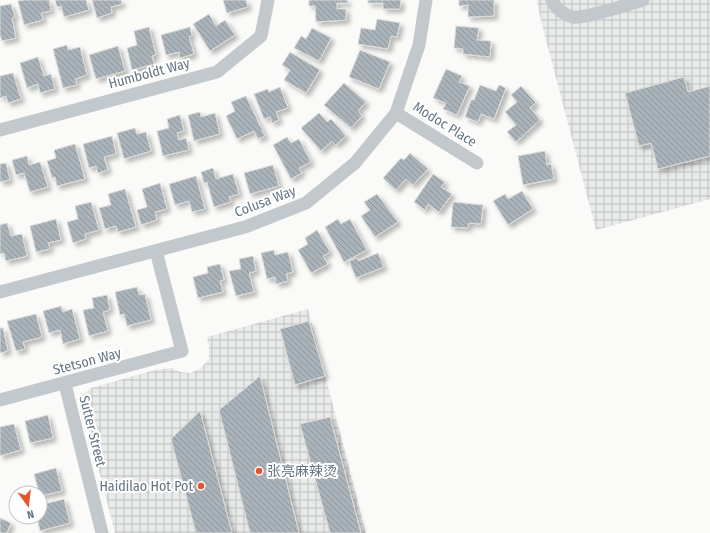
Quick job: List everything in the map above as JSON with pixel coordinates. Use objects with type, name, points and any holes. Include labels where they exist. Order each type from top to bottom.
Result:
[{"type":"street","name":"Humboldt Way","points":[[0,130],[217,72],[260,36],[268,0]]},
{"type":"street","name":"Colusa Way","points":[[0,292],[245,227],[306,203],[355,163],[396,113],[419,45],[426,0]]},
{"type":"street","points":[[552,0],[553,4],[562,12],[573,17],[584,16],[643,0]]},
{"type":"street","name":"Modoc Place","points":[[396,113],[476,163]]},
{"type":"street","name":"Stetson Way","points":[[0,400],[65,384],[182,351],[156,250]]},
{"type":"street","name":"Sutter Street","points":[[65,384],[102,533]]},
{"type":"shaded area","points":[[537,0],[710,0],[710,199],[596,230],[541,21]]},
{"type":"shaded area","points":[[308,309],[366,533],[115,533],[82,405],[83,395],[91,388],[155,370],[170,368],[181,372],[191,373],[201,368],[209,359],[207,337]]},
{"type":"building","points":[[49,0],[51,11],[41,13],[43,20],[24,25],[18,1]]},
{"type":"building","points":[[55,0],[86,0],[89,10],[64,17],[61,6],[57,7]]},
{"type":"building","points":[[92,0],[121,0],[122,4],[111,7],[112,13],[97,18]]},
{"type":"building","points":[[223,0],[246,0],[248,7],[227,13]]},
{"type":"building","points":[[309,0],[347,0],[348,3],[337,3],[337,9],[346,9],[346,20],[316,22],[315,6],[309,6]]},
{"type":"building","points":[[368,0],[401,0],[400,9],[383,9],[383,3],[368,3]]},
{"type":"building","points":[[459,0],[494,0],[494,16],[468,17],[468,5],[459,6]]},
{"type":"building","points":[[11,4],[15,17],[12,18],[16,38],[2,41],[0,35],[0,6]]},
{"type":"building","points":[[209,14],[216,26],[225,20],[235,35],[210,51],[193,24]]},
{"type":"building","points":[[377,19],[400,23],[397,37],[391,36],[388,49],[358,44],[361,28],[375,30]]},
{"type":"building","points":[[456,26],[479,28],[477,40],[491,41],[490,57],[463,54],[463,49],[454,48]]},
{"type":"building","points":[[149,27],[156,55],[152,56],[154,64],[132,70],[127,48],[137,45],[134,31]]},
{"type":"building","points":[[190,27],[192,36],[189,37],[194,54],[180,58],[179,52],[166,55],[161,35]]},
{"type":"building","points":[[312,28],[331,38],[319,61],[294,48],[301,36],[306,39]]},
{"type":"building","points":[[67,45],[68,50],[80,47],[87,75],[75,79],[77,85],[63,88],[53,49]]},
{"type":"building","points":[[118,46],[125,71],[96,79],[89,55]]},
{"type":"building","points":[[360,50],[390,62],[379,89],[349,77]]},
{"type":"building","points":[[290,52],[320,70],[306,93],[284,80],[290,70],[282,65]]},
{"type":"building","points":[[38,57],[44,76],[51,74],[55,89],[40,93],[38,84],[27,88],[20,63]]},
{"type":"building","points":[[446,69],[462,76],[459,82],[470,86],[457,115],[443,109],[446,103],[433,98]]},
{"type":"building","points":[[13,73],[21,99],[8,103],[6,96],[0,98],[0,76]]},
{"type":"building","points":[[684,77],[688,92],[710,86],[710,156],[658,169],[651,143],[639,146],[625,93]]},
{"type":"building","points":[[344,83],[366,102],[358,111],[362,116],[351,128],[324,105]]},
{"type":"building","points":[[480,85],[496,91],[499,85],[506,88],[494,119],[481,114],[478,122],[465,117],[471,100],[474,100]]},
{"type":"building","points":[[521,86],[536,103],[530,108],[540,120],[516,142],[507,132],[516,125],[505,112],[517,102],[511,95]]},
{"type":"building","points":[[280,87],[288,108],[276,112],[279,120],[272,123],[270,117],[264,119],[254,94],[268,89],[269,92]]},
{"type":"building","points":[[246,96],[265,136],[258,139],[254,131],[237,139],[226,116],[235,111],[231,102]]},
{"type":"building","points":[[200,112],[201,117],[215,113],[220,134],[194,141],[188,115]]},
{"type":"building","points":[[319,113],[327,122],[331,119],[346,136],[336,145],[332,141],[321,151],[301,128]]},
{"type":"building","points":[[180,115],[184,131],[177,133],[179,140],[186,138],[189,150],[163,156],[157,131],[169,128],[167,119]]},
{"type":"building","points":[[135,128],[137,134],[146,132],[151,151],[124,159],[117,133]]},
{"type":"building","points":[[112,136],[116,154],[104,157],[108,170],[98,173],[96,166],[89,168],[83,144]]},
{"type":"building","points":[[287,137],[291,143],[299,139],[311,162],[299,168],[302,173],[291,179],[273,145]]},
{"type":"building","points":[[75,144],[85,179],[57,186],[55,177],[52,178],[47,161],[56,158],[54,150]]},
{"type":"building","points":[[545,151],[547,165],[551,164],[554,179],[523,185],[518,156]]},
{"type":"building","points":[[410,153],[428,169],[413,185],[406,179],[396,190],[383,178],[401,158],[404,160]]},
{"type":"building","points":[[27,156],[29,165],[40,162],[48,187],[30,192],[24,173],[16,175],[12,160]]},
{"type":"building","points":[[6,163],[10,180],[0,182],[0,164]]},
{"type":"building","points":[[273,165],[279,186],[250,194],[244,173]]},
{"type":"building","points":[[213,168],[216,179],[233,174],[239,194],[229,197],[231,202],[214,207],[207,182],[204,183],[201,172]]},
{"type":"building","points":[[433,174],[445,182],[441,187],[452,194],[439,212],[428,204],[425,210],[414,202]]},
{"type":"building","points":[[196,176],[205,209],[192,212],[189,201],[175,205],[169,184]]},
{"type":"building","points":[[160,183],[167,209],[155,212],[157,220],[141,225],[137,210],[147,207],[142,189]]},
{"type":"building","points":[[125,189],[136,227],[118,232],[116,226],[105,229],[99,208],[111,205],[108,194]]},
{"type":"building","points":[[522,191],[533,209],[508,225],[493,201],[505,194],[508,199]]},
{"type":"building","points":[[377,194],[398,222],[375,237],[361,216],[370,210],[364,202]]},
{"type":"building","points":[[91,202],[99,230],[85,234],[86,239],[73,243],[67,222],[78,219],[75,206]]},
{"type":"building","points":[[453,202],[483,205],[481,224],[469,223],[468,228],[451,227]]},
{"type":"building","points":[[56,219],[61,240],[48,243],[50,249],[36,252],[30,226]]},
{"type":"building","points":[[338,219],[341,224],[350,219],[367,250],[344,262],[325,227]]},
{"type":"building","points":[[7,223],[11,236],[22,234],[27,256],[6,261],[4,253],[0,254],[0,225]]},
{"type":"building","points":[[317,230],[330,252],[323,256],[328,264],[311,273],[298,250],[308,244],[305,238]]},
{"type":"building","points":[[274,250],[275,255],[288,252],[293,272],[286,274],[288,281],[276,284],[275,277],[267,279],[261,253]]},
{"type":"building","points":[[378,253],[384,267],[356,278],[349,261],[357,258],[358,261]]},
{"type":"building","points":[[253,256],[256,271],[249,273],[254,292],[236,296],[229,271],[241,269],[239,259]]},
{"type":"building","points":[[220,264],[224,280],[220,281],[223,292],[198,298],[193,277],[208,273],[207,267]]},
{"type":"building","points":[[137,287],[139,295],[145,294],[151,320],[127,326],[124,314],[120,315],[115,292]]},
{"type":"building","points":[[107,295],[110,310],[103,312],[108,331],[89,336],[83,310],[94,308],[92,298]]},
{"type":"building","points":[[61,306],[63,312],[72,309],[80,339],[63,344],[60,330],[49,333],[43,311]]},
{"type":"building","points":[[36,314],[42,337],[23,342],[25,349],[16,351],[7,321]]},
{"type":"building","points":[[309,321],[325,376],[295,385],[280,329]]},
{"type":"building","points":[[0,328],[3,328],[8,351],[0,353]]},
{"type":"building","name":"张亮麻辣烫","points":[[260,376],[299,533],[250,533],[219,410]]},
{"type":"building","name":"Haidilao Hot Pot","points":[[200,411],[232,533],[196,533],[171,439]]},
{"type":"building","points":[[48,415],[53,438],[30,443],[25,421]]},
{"type":"building","points":[[330,417],[361,533],[330,533],[300,424]]},
{"type":"building","points":[[14,424],[21,450],[0,456],[0,427]]},
{"type":"building","points":[[56,468],[62,491],[48,494],[48,485],[37,485],[34,474]]},
{"type":"building","points":[[64,499],[70,523],[40,531],[39,525],[48,525],[48,503]]},
{"type":"building","points":[[0,518],[8,522],[8,525],[10,525],[7,533],[0,533]]},
{"type":"place","name":"张亮麻辣烫","points":[[259,471]]},
{"type":"place","name":"Haidilao Hot Pot","points":[[201,486]]}]
